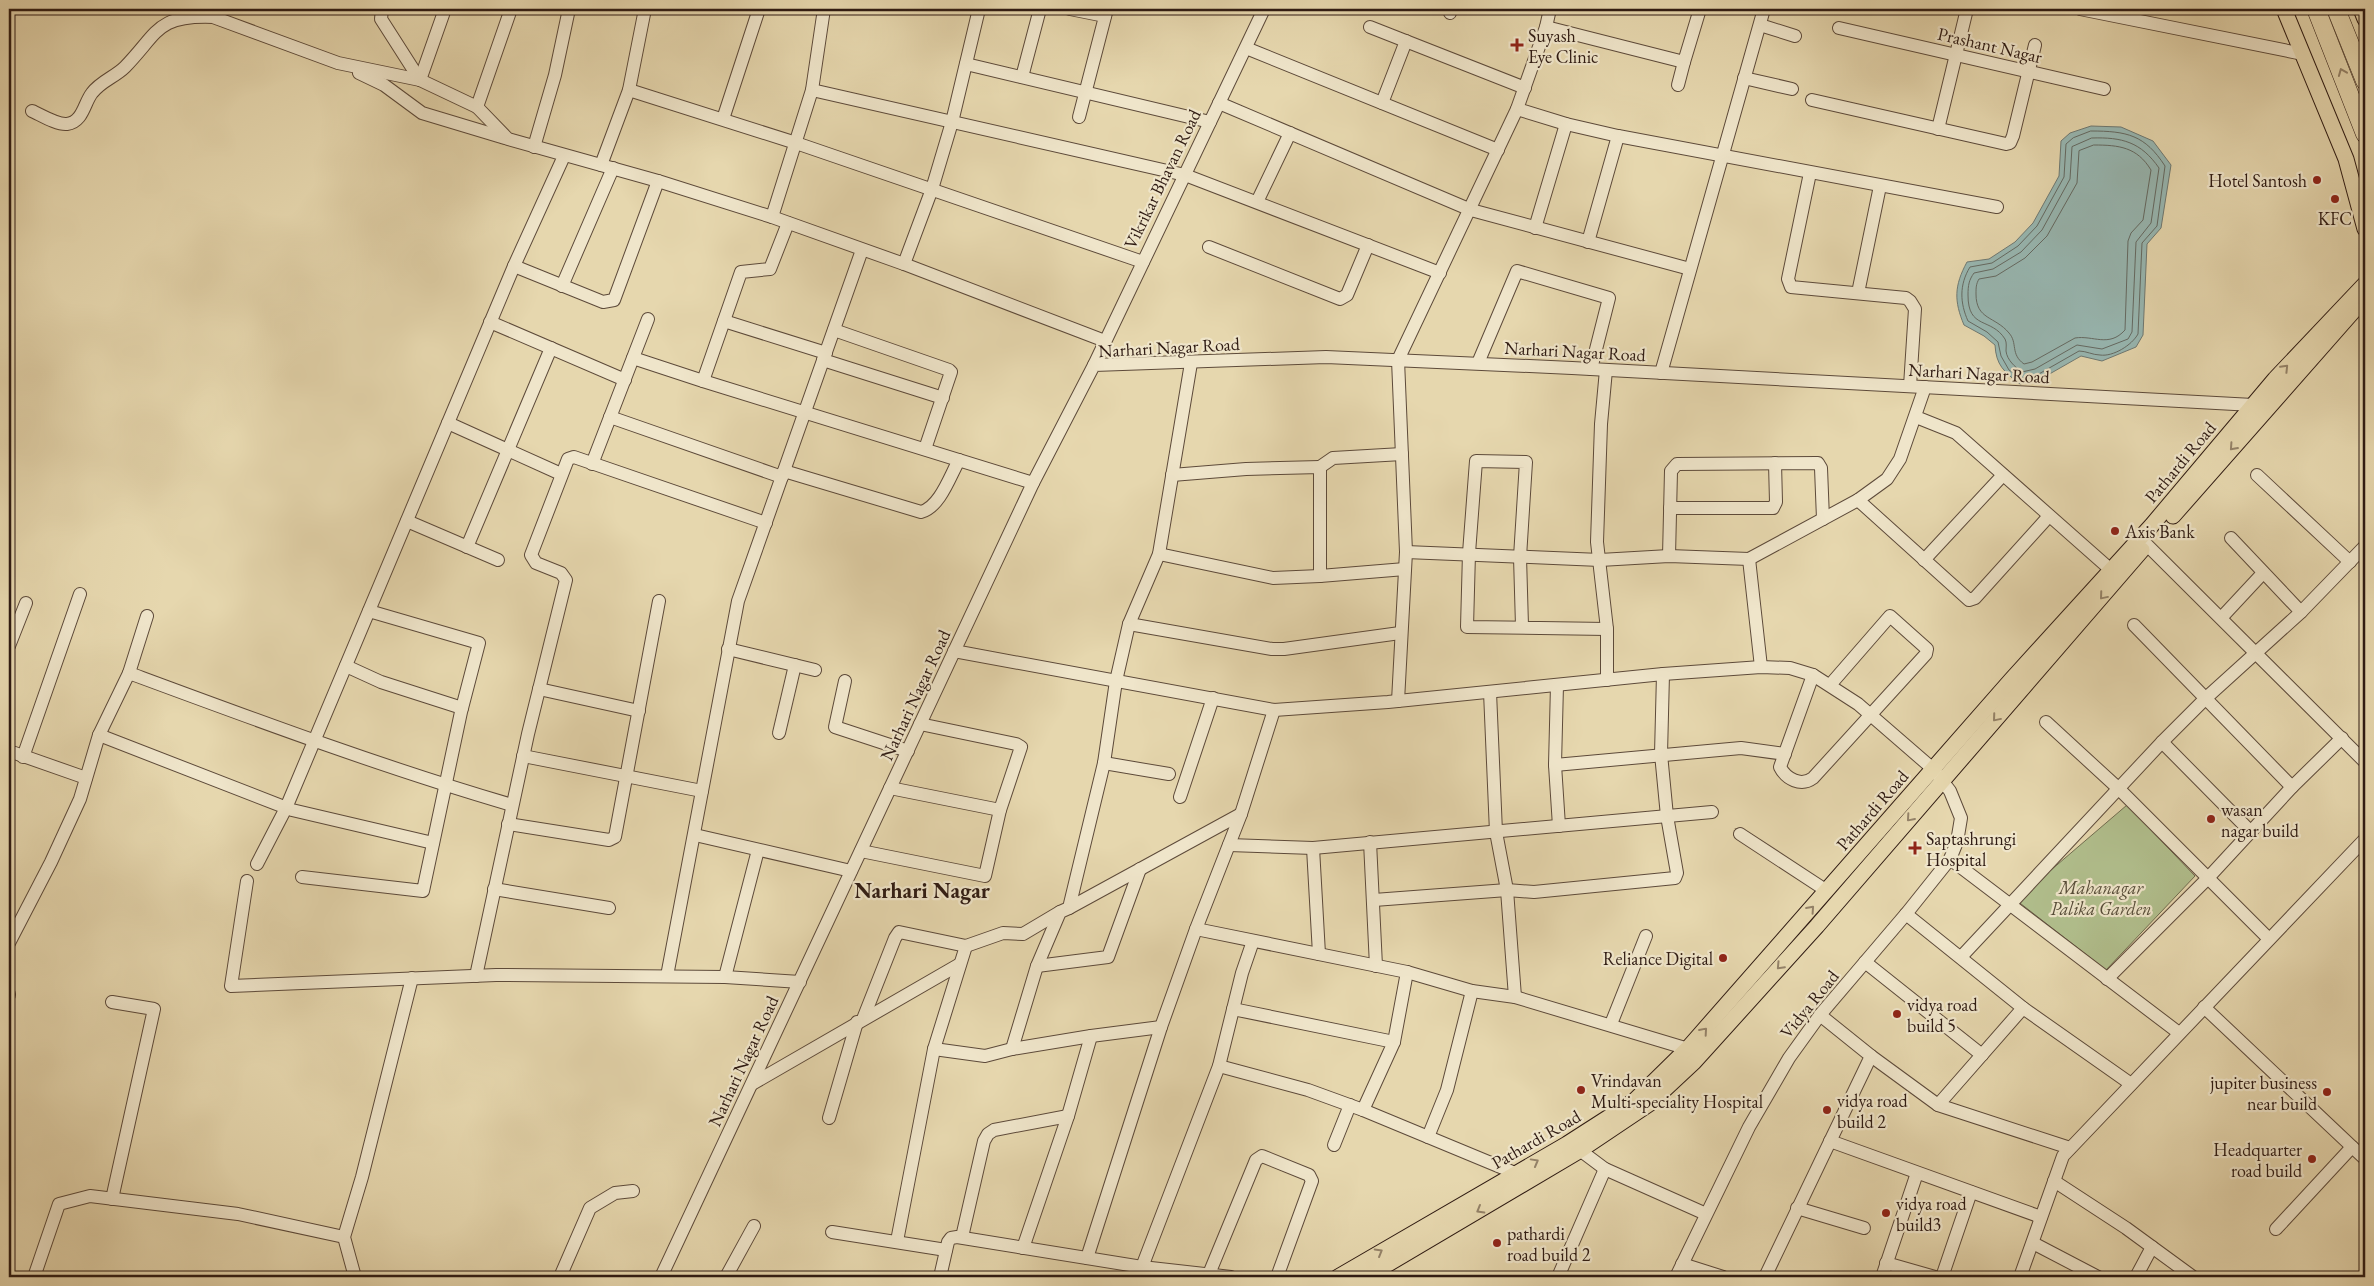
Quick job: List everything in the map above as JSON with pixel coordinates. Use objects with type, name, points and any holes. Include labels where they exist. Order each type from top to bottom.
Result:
[{"type":"highway","points":[[2316,9],[2365,134]]},
{"type":"highway","points":[[2336,9],[2365,81]]},
{"type":"main road","points":[[2284,9],[2346,158],[2365,229]]},
{"type":"main road","points":[[2362,9],[2365,19]]},
{"type":"main road","points":[[2259,408],[2274,379],[2365,284]]},
{"type":"main road","points":[[1695,1051],[1817,926],[2259,408],[2365,298]]},
{"type":"main road","points":[[2348,317],[2365,315]]},
{"type":"main road","name":"Pathardi Road","points":[[1338,1277],[1515,1173],[1574,1146],[1634,1101],[1695,1051],[1827,890],[1932,769],[2111,570],[2143,542]]},
{"type":"main road","points":[[1367,1277],[1528,1182],[1574,1146]]},
{"type":"street","points":[[382,9],[381,19],[420,80]]},
{"type":"street","points":[[420,80],[445,9]]},
{"type":"street","points":[[477,107],[512,9]]},
{"type":"street","points":[[534,147],[555,75],[568,9]]},
{"type":"street","points":[[562,286],[607,166],[629,90],[645,9]]},
{"type":"street","points":[[722,120],[759,9]]},
{"type":"street","points":[[772,218],[812,90],[824,9]]},
{"type":"street","points":[[904,264],[932,189],[952,122],[978,9]]},
{"type":"street","points":[[1022,77],[1040,9]]},
{"type":"street","points":[[1070,9],[1106,13],[1079,117]]},
{"type":"street","name":"Vikrikar Bhavan Road","points":[[1094,365],[1264,9]]},
{"type":"street","points":[[1398,701],[1400,633],[1406,552],[1398,360],[1517,109],[1546,27],[1550,9]]},
{"type":"street","points":[[1678,86],[1700,9]]},
{"type":"street","points":[[1661,373],[1764,9]]},
{"type":"street","points":[[1938,129],[1968,9]]},
{"type":"street","points":[[2080,9],[2303,54]]},
{"type":"street","points":[[32,110],[63,124],[74,122],[80,118],[91,95],[99,84],[126,66],[154,32],[164,24],[189,17],[213,17],[338,63],[384,85],[422,113],[564,156],[658,181],[788,223],[904,264],[1105,341]]},
{"type":"street","points":[[1760,25],[1795,36]]},
{"type":"street","points":[[1370,27],[1525,88]]},
{"type":"street","points":[[1546,27],[1684,62]]},
{"type":"street","name":"Prashant Nagar","points":[[1838,28],[2104,89]]},
{"type":"street","points":[[1382,103],[1406,41]]},
{"type":"street","points":[[1812,100],[1938,129],[2010,143],[2035,45]]},
{"type":"street","points":[[1246,48],[1498,150]]},
{"type":"street","points":[[338,63],[420,80],[477,107],[508,139]]},
{"type":"street","points":[[966,64],[1210,122]]},
{"type":"street","points":[[1744,78],[1792,88]]},
{"type":"street","points":[[629,90],[796,143],[1143,262]]},
{"type":"street","points":[[812,90],[1185,175],[1440,273]]},
{"type":"street","points":[[1219,103],[1470,210],[1690,269]]},
{"type":"street","points":[[1517,109],[1566,124],[1618,136],[1997,207]]},
{"type":"street","points":[[1535,228],[1566,124]]},
{"type":"street","points":[[1257,202],[1290,133]]},
{"type":"street","points":[[1588,242],[1618,136]]},
{"type":"street","points":[[257,864],[286,808],[490,322],[564,156]]},
{"type":"street","points":[[1810,173],[1788,279],[1791,287],[1906,298],[1913,304],[1915,309],[1910,386]]},
{"type":"street","points":[[514,266],[603,302],[614,300],[658,181]]},
{"type":"street","points":[[1858,293],[1880,186]]},
{"type":"street","points":[[703,381],[741,272],[770,269],[788,223]]},
{"type":"street","points":[[1209,247],[1340,299],[1347,295],[1368,245]]},
{"type":"street","points":[[667,976],[741,588],[766,523],[862,250]]},
{"type":"street","points":[[1478,363],[1517,271],[1609,298],[1591,369]]},
{"type":"street","points":[[592,464],[648,319]]},
{"type":"street","points":[[724,321],[944,398]]},
{"type":"street","points":[[490,322],[625,380]]},
{"type":"street","points":[[834,330],[949,370],[952,376],[925,450]]},
{"type":"street","points":[[467,547],[552,348]]},
{"type":"street","name":"Narhari Nagar Road","points":[[661,1277],[954,651],[1034,483],[1094,365],[1326,357],[1478,363],[1910,386],[2259,408]]},
{"type":"street","points":[[633,358],[1034,483]]},
{"type":"street","points":[[1012,1049],[1037,966],[1065,910],[1104,762],[1116,681],[1129,624],[1159,554],[1191,363]]},
{"type":"street","points":[[1606,370],[1601,424],[1597,532],[1607,629],[1607,680]]},
{"type":"street","points":[[1406,552],[1469,553],[1600,560],[1669,556],[1749,559],[1858,500],[1887,479],[1895,468],[1916,417],[1925,387]]},
{"type":"street","points":[[1916,417],[1956,433],[2111,570]]},
{"type":"street","points":[[610,418],[783,474],[921,512],[928,509],[938,498],[959,460]]},
{"type":"street","points":[[448,424],[561,474]]},
{"type":"street","points":[[1172,474],[1320,467],[1333,458],[1402,454]]},
{"type":"street","points":[[476,976],[523,756],[566,580],[562,573],[536,563],[531,555],[561,474],[570,456],[766,523]]},
{"type":"street","points":[[1522,626],[1520,557],[1526,462],[1476,461],[1469,553],[1467,627],[1522,626],[1607,629]]},
{"type":"street","points":[[1669,556],[1671,471],[1677,464],[1814,462],[1820,465],[1823,519]]},
{"type":"street","points":[[1670,508],[1773,508],[1776,502],[1775,463]]},
{"type":"street","points":[[1320,467],[1320,576]]},
{"type":"street","points":[[2257,474],[2350,562]]},
{"type":"street","points":[[1924,560],[2003,475]]},
{"type":"street","points":[[1858,500],[1966,598],[1972,600],[2049,516]]},
{"type":"street","points":[[407,521],[498,560]]},
{"type":"street","points":[[2230,538],[2301,612]]},
{"type":"street","points":[[2143,542],[2222,618],[2365,762]]},
{"type":"street","points":[[1961,957],[2162,742],[2206,698],[2301,612],[2365,546]]},
{"type":"street","points":[[1159,554],[1263,577],[1320,576],[1405,569]]},
{"type":"street","points":[[1749,559],[1760,667]]},
{"type":"street","points":[[2222,618],[2263,573]]},
{"type":"street","points":[[23,757],[80,594]]},
{"type":"street","points":[[508,824],[612,840],[616,834],[628,777],[659,601]]},
{"type":"street","points":[[9,646],[26,603]]},
{"type":"street","points":[[302,877],[423,891],[462,708],[479,643],[369,611]]},
{"type":"street","points":[[9,943],[51,862],[80,799],[99,735],[129,673],[147,616]]},
{"type":"street","points":[[1813,675],[1780,767],[1782,772],[1794,781],[1808,782],[1927,651],[1926,647],[1892,617],[1888,617],[1830,685]]},
{"type":"street","points":[[1129,624],[1272,649],[1400,633]]},
{"type":"street","points":[[2134,625],[2292,788]]},
{"type":"street","points":[[728,649],[815,670]]},
{"type":"street","name":"Vidya Road","points":[[954,651],[1274,710],[1398,701],[1663,674],[1760,667],[1790,668],[1813,675],[1830,685],[1870,715],[1932,769],[1942,781],[1955,800],[1961,818],[1957,842],[1950,860],[1820,1015],[1795,1049],[1775,1080],[1676,1277]]},
{"type":"street","points":[[779,733],[795,665]]},
{"type":"street","points":[[346,666],[380,682],[462,708]]},
{"type":"street","points":[[129,673],[314,742],[445,786],[512,805]]},
{"type":"street","points":[[1374,900],[1507,890],[1534,892],[1672,880],[1677,873],[1667,816],[1661,754],[1663,674]]},
{"type":"street","points":[[845,682],[835,727],[908,751]]},
{"type":"street","points":[[1557,685],[1555,765],[1559,826]]},
{"type":"street","points":[[539,689],[639,711]]},
{"type":"street","points":[[1490,692],[1496,832],[1507,890],[1515,997]]},
{"type":"street","points":[[1180,797],[1213,698]]},
{"type":"street","points":[[1087,1258],[1161,1027],[1196,929],[1241,814],[1274,710]]},
{"type":"street","points":[[2046,722],[2119,789],[2269,939]]},
{"type":"street","points":[[861,851],[984,876],[1000,810],[1021,747],[1016,744],[920,724]]},
{"type":"street","points":[[99,735],[286,808],[433,842]]},
{"type":"street","points":[[2107,979],[2208,878],[2292,788],[2342,738]]},
{"type":"street","points":[[2162,742],[2251,832]]},
{"type":"street","points":[[1555,765],[1741,748],[1785,754]]},
{"type":"street","points":[[9,751],[86,778]]},
{"type":"street","points":[[523,756],[702,791]]},
{"type":"street","points":[[1104,762],[1169,774]]},
{"type":"street","points":[[890,788],[1000,810]]},
{"type":"street","points":[[1229,845],[1313,848],[1712,812]]},
{"type":"street","points":[[829,1118],[860,1021],[899,932],[966,946],[1003,933],[1023,934],[1241,814]]},
{"type":"street","points":[[1740,834],[1827,890]]},
{"type":"street","points":[[695,835],[852,871]]},
{"type":"street","points":[[2020,1277],[2063,1156],[2365,838]]},
{"type":"street","points":[[1370,842],[1376,966]]},
{"type":"street","points":[[1313,848],[1319,954]]},
{"type":"street","points":[[725,977],[758,850]]},
{"type":"street","points":[[1950,860],[2180,1033]]},
{"type":"street","points":[[1037,966],[1108,957],[1140,869]]},
{"type":"street","points":[[247,881],[231,986],[476,976],[725,977],[800,982]]},
{"type":"street","points":[[494,889],[609,908]]},
{"type":"street","points":[[1906,914],[2023,1008],[2131,1084]]},
{"type":"street","points":[[1196,929],[1408,972],[1472,991],[1515,997],[1612,1024],[1695,1051]]},
{"type":"street","points":[[1612,1024],[1646,936]]},
{"type":"street","points":[[1142,1272],[1219,1066],[1242,973],[1254,941]]},
{"type":"street","points":[[897,1241],[934,1049],[966,946]]},
{"type":"street","points":[[1865,962],[1982,1055]]},
{"type":"street","points":[[752,1084],[960,964]]},
{"type":"street","points":[[1363,1110],[1394,1042],[1408,972]]},
{"type":"street","points":[[355,1277],[344,1237],[362,1176],[412,978]]},
{"type":"street","points":[[1428,1137],[1447,1090],[1472,991]]},
{"type":"street","points":[[112,1002],[154,1009],[112,1199]]},
{"type":"street","points":[[2204,1007],[2365,1159]]},
{"type":"street","points":[[1938,1105],[2023,1008]]},
{"type":"street","points":[[1233,1009],[1394,1042]]},
{"type":"street","points":[[1820,1015],[1871,1056],[1938,1105],[2070,1148]]},
{"type":"street","points":[[934,1049],[981,1056],[1091,1036],[1161,1027]]},
{"type":"street","points":[[1023,1248],[1068,1116],[1091,1036]]},
{"type":"street","points":[[1765,1277],[1871,1056]]},
{"type":"street","points":[[1219,1066],[1308,1090],[1350,1105],[1515,1173],[1528,1182]]},
{"type":"street","points":[[1334,1145],[1350,1105]]},
{"type":"street","points":[[962,1237],[984,1141],[988,1134],[994,1130],[1068,1116]]},
{"type":"street","points":[[1830,1141],[2041,1217]]},
{"type":"street","points":[[1574,1146],[1605,1169],[1706,1214]]},
{"type":"street","points":[[2276,1229],[2352,1147]]},
{"type":"street","points":[[1209,1274],[1256,1160],[1262,1156],[1309,1175],[1312,1180],[1276,1277]]},
{"type":"street","points":[[1558,1277],[1605,1169]]},
{"type":"street","points":[[1882,1277],[1917,1173]]},
{"type":"street","points":[[2054,1181],[2193,1277]]},
{"type":"street","points":[[560,1277],[590,1208],[615,1193],[634,1192]]},
{"type":"street","points":[[1942,1277],[1971,1192]]},
{"type":"street","points":[[34,1277],[60,1204],[90,1196],[238,1214],[344,1237]]},
{"type":"street","points":[[1797,1208],[1864,1228]]},
{"type":"street","points":[[726,1277],[754,1226]]},
{"type":"street","points":[[832,1232],[946,1250]]},
{"type":"street","points":[[940,1277],[949,1239],[962,1237],[1087,1258],[1142,1272],[1158,1267],[1230,1277]]},
{"type":"street","points":[[2033,1243],[2098,1277]]},
{"type":"street","points":[[2136,1277],[2152,1247]]},
{"type":"street","points":[[1886,1263],[1934,1277]]},
{"type":"street","points":[[1359,1264],[1367,1277]]},
{"type":"street","points":[[1682,1264],[1723,1277]]},
{"type":"green space","name":"Mahanagar Palika Garden","points":[[2127,805],[2195,876],[2106,970],[2016,900]]},
{"type":"water","points":[[2091,126],[2121,127],[2153,141],[2171,165],[2161,228],[2147,244],[2143,335],[2136,347],[2102,361],[2081,356],[2039,380],[2020,384],[2002,368],[1997,358],[1995,345],[1984,336],[1964,325],[1958,308],[1958,286],[1967,262],[1989,259],[2015,242],[2033,223],[2059,176],[2061,141],[2070,133]]},
{"type":"place","name":"Suyash Eye Clinic","points":[[1517,45]]},
{"type":"place","name":"Hotel Santosh","points":[[2317,180]]},
{"type":"place","name":"KFC","points":[[2335,199]]},
{"type":"place","name":"Axis Bank","points":[[2115,531]]},
{"type":"place","name":"wasan nagar build","points":[[2211,819]]},
{"type":"place","name":"Saptashrungi Hospital","points":[[1915,848]]},
{"type":"place","name":"Reliance Digital","points":[[1723,958]]},
{"type":"place","name":"vidya road build 5","points":[[1897,1014]]},
{"type":"place","name":"Vrindavan Multi-speciality Hospital","points":[[1581,1090]]},
{"type":"place","name":"jupiter business near build","points":[[2327,1092]]},
{"type":"place","name":"vidya road build 2","points":[[1827,1110]]},
{"type":"place","name":"Headquarter road build","points":[[2312,1159]]},
{"type":"place","name":"vidya road build3","points":[[1886,1213]]},
{"type":"place","name":"pathardi road build 2","points":[[1497,1243]]},
{"type":"district","name":"Narhari Nagar","points":[[922,890]]}]
